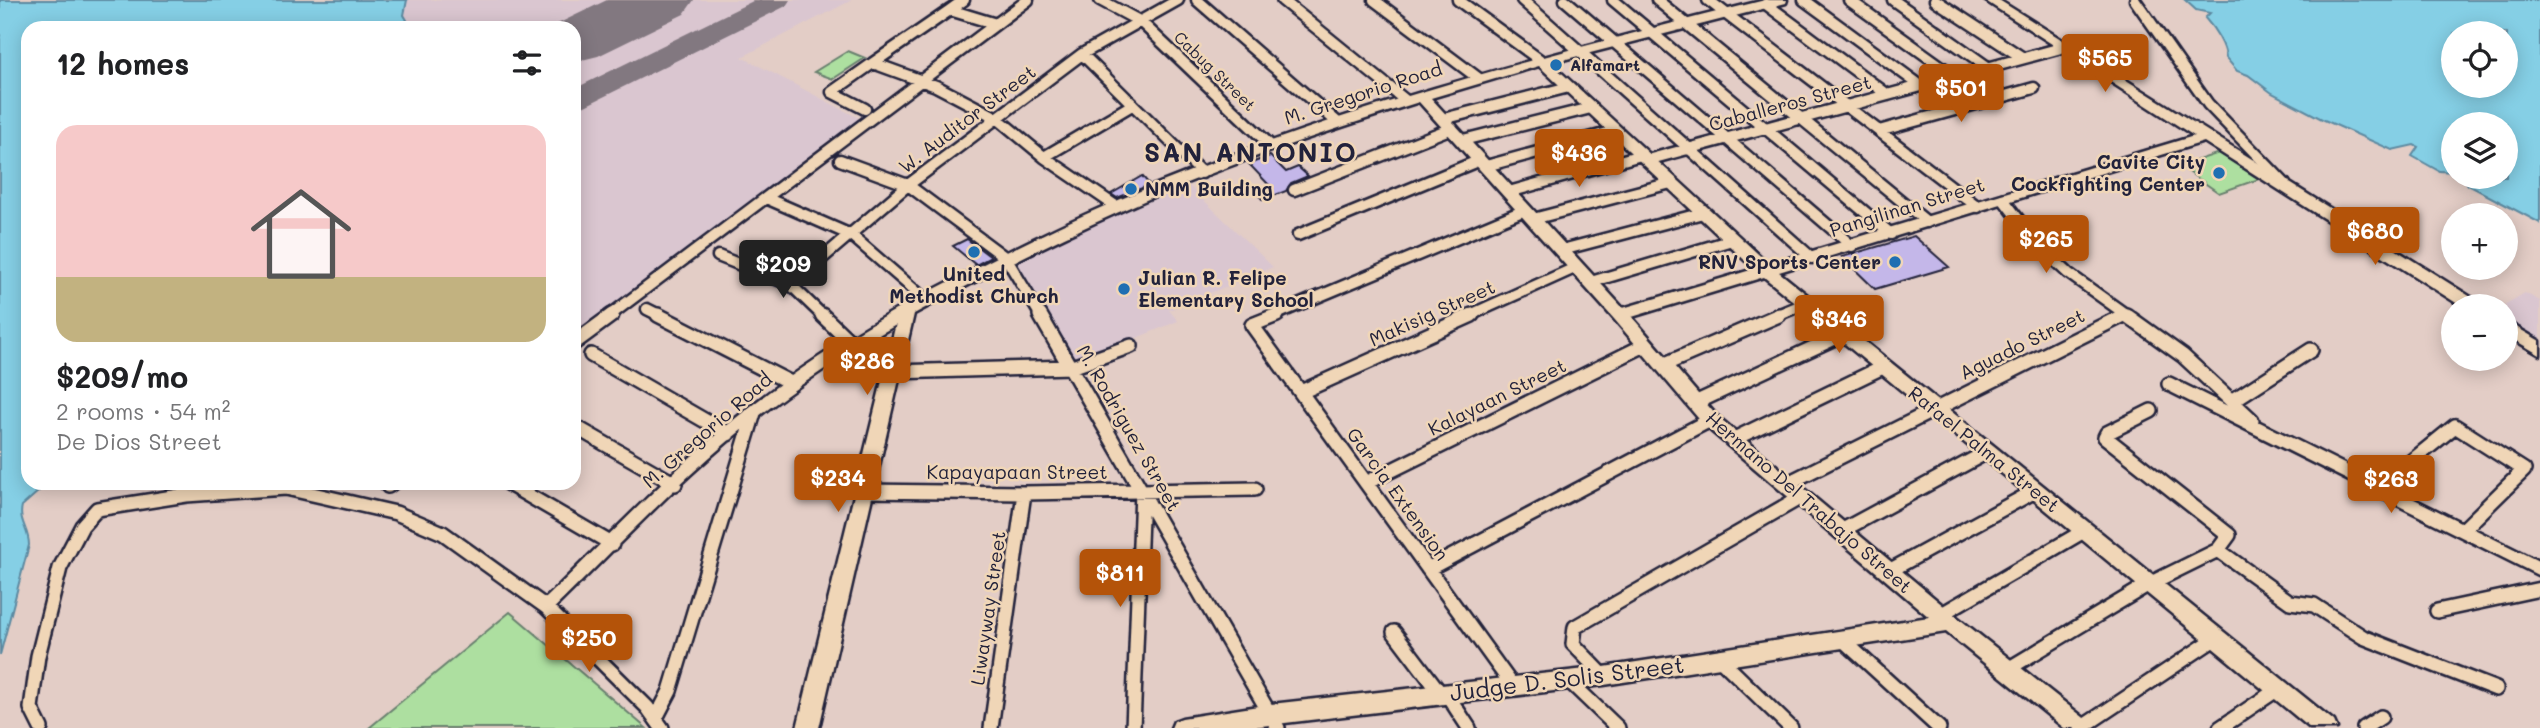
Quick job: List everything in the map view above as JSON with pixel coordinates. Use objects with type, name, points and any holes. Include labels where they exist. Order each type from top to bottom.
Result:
[{"type":"street","points":[[865,109],[832,92],[964,0]]},
{"type":"street","points":[[581,338],[1028,0]]},
{"type":"street","name":"Cabug Street","points":[[1100,0],[1141,22],[1270,145]]},
{"type":"street","name":"W. Auditor Street","points":[[791,285],[908,185],[1082,54],[1178,0]]},
{"type":"street","points":[[1197,0],[1337,122]]},
{"type":"street","points":[[1282,0],[1413,98]]},
{"type":"street","points":[[1374,0],[1478,78]]},
{"type":"street","name":"Rafael Palma Street","points":[[1458,0],[1540,60],[1768,272],[2326,728]]},
{"type":"street","points":[[1522,0],[1812,258]]},
{"type":"street","points":[[1565,0],[1852,246]]},
{"type":"street","points":[[1613,0],[1891,234]]},
{"type":"street","points":[[1657,0],[1927,222]]},
{"type":"street","points":[[1707,0],[1978,207]]},
{"type":"street","points":[[1804,0],[1921,86]]},
{"type":"street","points":[[1849,0],[1956,77]]},
{"type":"street","points":[[1893,0],[1989,68]]},
{"type":"street","points":[[1935,0],[2023,58]]},
{"type":"street","points":[[1990,0],[2454,294]]},
{"type":"street","points":[[2135,0],[2208,104],[2297,196]]},
{"type":"street","points":[[1773,1],[1888,95]]},
{"type":"street","name":"M. Gregorio Road","points":[[546,607],[728,434],[791,383],[850,342],[1006,258],[1117,207],[1270,145],[1337,122],[1540,60],[1773,1]]},
{"type":"street","points":[[950,10],[996,24]]},
{"type":"street","name":"Caballeros Street","points":[[1509,192],[1689,149],[2065,47]]},
{"type":"street","points":[[1082,54],[1202,173]]},
{"type":"street","points":[[873,63],[936,86],[997,118],[1044,157],[1117,207]]},
{"type":"street","points":[[1294,190],[1569,87]]},
{"type":"street","points":[[1879,131],[2034,88]]},
{"type":"street","name":"Hermano Del Trabajo Street","points":[[1413,98],[1452,129],[1591,282],[1710,420],[1945,619],[2081,728]]},
{"type":"street","points":[[1044,157],[1132,105]]},
{"type":"street","points":[[1452,129],[1591,108]]},
{"type":"street","points":[[1298,234],[1483,163],[1615,131]]},
{"type":"street","name":"Pangilinan Street","points":[[1620,315],[2205,137]]},
{"type":"street","points":[[840,160],[908,185],[1006,258]]},
{"type":"street","points":[[1529,214],[1671,183]]},
{"type":"street","points":[[766,198],[851,234],[926,300]]},
{"type":"street","points":[[2003,199],[2022,227],[2068,273],[2183,356],[2260,428]]},
{"type":"street","points":[[1562,250],[1703,213]]},
{"type":"street","name":"Garcia Extension","points":[[1512,685],[1252,325],[1529,214]]},
{"type":"street","points":[[1591,282],[1732,240]]},
{"type":"street","points":[[718,256],[791,285],[850,342]]},
{"type":"street","name":"M. Rodriguez Street","points":[[1006,258],[1072,367],[1274,721]]},
{"type":"street","name":"Makisig Street","points":[[1301,391],[1577,267]]},
{"type":"street","points":[[1663,365],[1806,303]]},
{"type":"street","points":[[647,309],[791,383]]},
{"type":"street","points":[[808,728],[906,311]]},
{"type":"street","name":"Aguado Street","points":[[1786,484],[2125,314]]},
{"type":"street","points":[[1695,403],[1843,334]]},
{"type":"street","points":[[2518,335],[2540,349]]},
{"type":"street","name":"Kalayaan Street","points":[[1366,483],[1645,345]]},
{"type":"street","points":[[893,372],[1072,367],[1131,346]]},
{"type":"street","points":[[2232,401],[2311,350]]},
{"type":"street","points":[[591,355],[728,434]]},
{"type":"street","points":[[1732,440],[1883,367]]},
{"type":"street","points":[[2169,384],[2540,569]]},
{"type":"street","points":[[2008,669],[2149,584],[2218,550],[2229,535],[2105,437],[2107,433],[2151,411]]},
{"type":"street","points":[[295,490],[396,513],[443,533],[546,607],[659,723],[754,413]]},
{"type":"street","points":[[1428,569],[1710,420]]},
{"type":"street","points":[[2377,489],[2455,426],[2524,470],[2463,530]]},
{"type":"street","points":[[581,430],[675,484]]},
{"type":"street","points":[[1841,531],[1987,452]]},
{"type":"street","name":"Kapayapaan Street","points":[[864,491],[1024,493],[1255,489]]},
{"type":"street","points":[[41,728],[31,708],[38,656],[60,568],[82,526],[97,509],[186,495],[257,490]]},
{"type":"street","points":[[519,490],[612,544]]},
{"type":"street","points":[[1133,728],[1142,490]]},
{"type":"street","points":[[1889,571],[2035,491]]},
{"type":"street","name":"Liwayway Street","points":[[990,728],[1024,493]]},
{"type":"street","points":[[1604,676],[1573,644],[1575,627],[1801,497]]},
{"type":"street","points":[[1945,619],[2084,531]]},
{"type":"street","points":[[2218,550],[2290,602],[2314,606],[2363,638],[2496,689]]},
{"type":"street","points":[[2437,611],[2539,591]]},
{"type":"street","name":"Judge D. Solis Street","points":[[1182,728],[1274,721],[1444,693],[1721,660],[1844,641],[1945,619]]},
{"type":"street","points":[[1394,632],[1469,728]]},
{"type":"street","points":[[2081,728],[2216,638]]},
{"type":"street","points":[[1844,641],[1939,728]]},
{"type":"street","points":[[1721,660],[1791,728]]},
{"type":"street","points":[[1567,679],[1618,728]]},
{"type":"street","points":[[2220,728],[2278,689]]},
{"type":"street","points":[[2364,728],[2381,717]]},
{"type":"shaded area","points":[[407,0],[852,0],[742,57],[872,125],[581,345],[581,21],[406,21],[404,15]]},
{"type":"shaded area","name":"Julian R. Felipe Elementary School","points":[[1188,185],[1273,267],[1169,310],[1178,321],[1073,364],[1010,260]]},
{"type":"shaded area","points":[[2525,293],[2540,301],[2540,340],[2518,327],[2518,297]]},
{"type":"green space","points":[[848,51],[865,58],[833,79],[814,72]]},
{"type":"green space","name":"Cavite City Cockfighting Center","points":[[2219,153],[2259,179],[2219,193],[2180,166]]},
{"type":"green space","points":[[510,612],[646,728],[369,728]]},
{"type":"water","points":[[0,0],[407,0],[404,15],[406,21],[21,21],[21,490],[40,490],[22,506],[21,516],[29,545],[0,655]]},
{"type":"water","points":[[2185,0],[2540,0],[2540,223],[2518,211],[2518,203],[2502,203],[2476,189],[2518,189],[2518,112],[2441,112],[2439,171],[2412,156],[2418,147],[2414,145],[2392,150],[2322,119],[2237,71],[2226,58],[2219,37],[2205,18],[2210,13],[2196,10]]},
{"type":"building","points":[[1270,156],[1286,172],[1298,167],[1308,176],[1291,183],[1286,191],[1263,200],[1255,191],[1270,186],[1249,164]]},
{"type":"building","name":"NMM Building","points":[[1142,176],[1150,185],[1117,198],[1111,194]]},
{"type":"building","name":"RNV Sports Center","points":[[1914,236],[1949,267],[1875,289],[1842,257]]},
{"type":"building","name":"United Methodist Church","points":[[967,239],[991,257],[976,265],[953,246]]},
{"type":"taxiway","points":[[581,97],[776,0]]},
{"type":"runway","points":[[581,38],[661,0]]},
{"type":"place","name":"Alfamart","points":[[1556,65]]},
{"type":"place","name":"Cavite City Cockfighting Center","points":[[2219,173]]},
{"type":"place","name":"NMM Building","points":[[1131,189]]},
{"type":"place","name":"United Methodist Church","points":[[974,252]]},
{"type":"place","name":"RNV Sports Center","points":[[1895,262]]},
{"type":"place","name":"Julian R. Felipe Elementary School","points":[[1124,289]]},
{"type":"district","name":"SAN ANTONIO","points":[[1251,153]]}]
